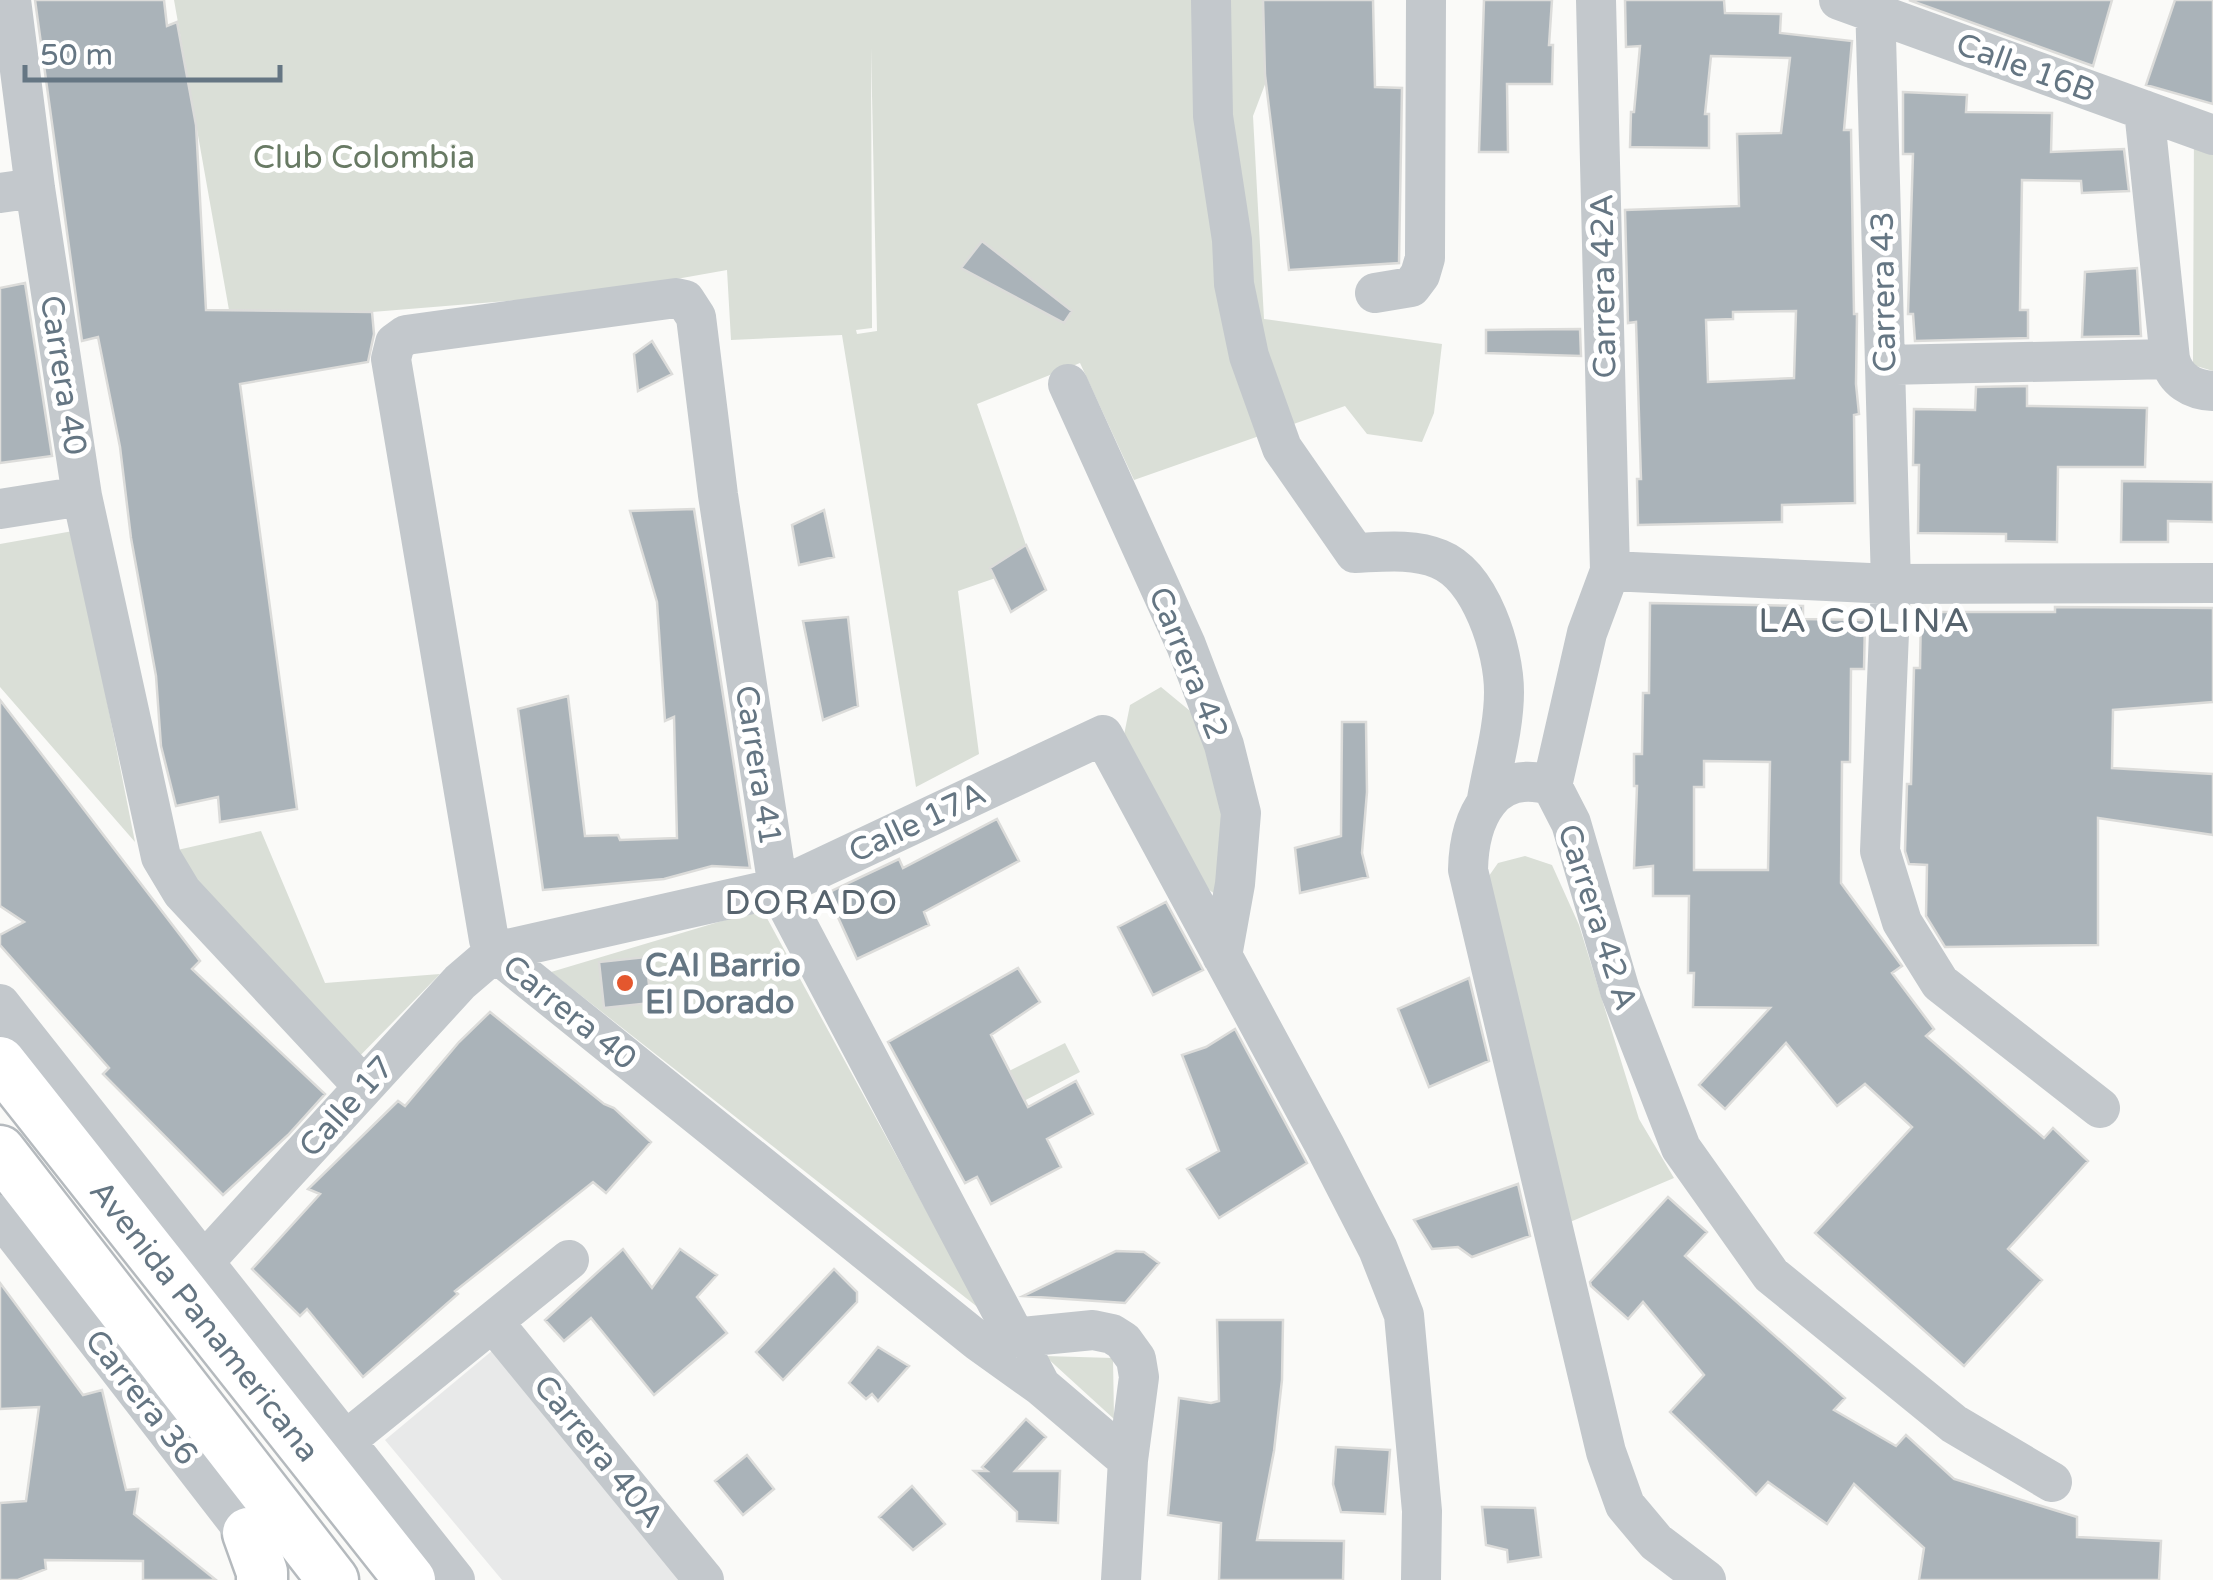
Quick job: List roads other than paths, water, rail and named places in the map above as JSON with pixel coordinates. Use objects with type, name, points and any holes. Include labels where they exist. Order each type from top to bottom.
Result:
[{"type":"main road","name":"Avenida Panamericana","points":[[0,1062],[410,1580]]},
{"type":"main road","name":"Avenida Panamericana","points":[[0,1151],[334,1580]]},
{"type":"main road","points":[[248,1533],[262,1580]]},
{"type":"street","name":"Carrera 40","points":[[12,0],[18,191],[161,857],[182,892],[364,1087]]},
{"type":"street","points":[[1211,0],[1213,116],[1232,240],[1234,284],[1258,387],[1282,448],[1354,553],[1398,552],[1441,559],[1474,588],[1497,637],[1504,692],[1487,799],[1468,840],[1468,870],[1606,1452],[1624,1505],[1656,1542],[1706,1580]]},
{"type":"street","points":[[1375,293],[1411,287],[1426,258],[1426,0]]},
{"type":"street","name":"Carrera 42A","points":[[1596,0],[1610,571]]},
{"type":"street","name":"Calle 16B","points":[[1863,4],[2213,135]]},
{"type":"street","name":"Carrera 43","points":[[1863,4],[1885,365],[1890,584],[1880,851],[1902,922],[1940,983],[2100,1108]]},
{"type":"street","points":[[2144,110],[2173,372],[2188,384],[2213,390]]},
{"type":"street","name":"Carrera 41","points":[[395,344],[406,335],[676,298],[685,300],[696,317],[718,495],[778,888],[997,1339],[1041,1386],[1128,1460]]},
{"type":"street","name":"Carrera 40","points":[[395,344],[391,358],[394,377],[494,952],[997,1339]]},
{"type":"street","points":[[1885,365],[2170,359]]},
{"type":"street","name":"Carrera 42","points":[[1068,384],[1186,645],[1224,745],[1241,813],[1235,884],[1222,956]]},
{"type":"street","points":[[0,509],[82,496]]},
{"type":"street","points":[[1552,786],[1587,633],[1610,571],[1890,584],[2213,583]]},
{"type":"street","name":"Calle 17A","points":[[494,952],[778,888],[1103,736],[1222,956]]},
{"type":"street","name":"Carrera 42 A","points":[[1487,799],[1505,788],[1533,780],[1552,786],[1571,823],[1620,991],[1682,1148],[1771,1276],[1954,1424],[2052,1482]]},
{"type":"street","name":"Calle 17","points":[[202,1264],[460,982],[494,952]]},
{"type":"street","points":[[1222,956],[1378,1249],[1404,1315],[1422,1511],[1420,1580]]},
{"type":"street","points":[[0,1004],[455,1580]]},
{"type":"street","name":"Carrera 36","points":[[0,1215],[281,1580]]},
{"type":"street","points":[[344,1442],[569,1260]]},
{"type":"street","name":"Carrera 40A","points":[[493,1322],[704,1580]]},
{"type":"street","points":[[997,1339],[1093,1330],[1123,1340],[1136,1359],[1139,1378],[1128,1460],[1120,1580]]},
{"type":"place","name":"CAI Barrio El Dorado","points":[[625,983]]},
{"type":"district","name":"LA COLINA","points":[[1865,620]]},
{"type":"district","name":"DORADO","points":[[812,902]]},
{"type":"park label","name":"Club Colombia","points":[[364,157]]}]
